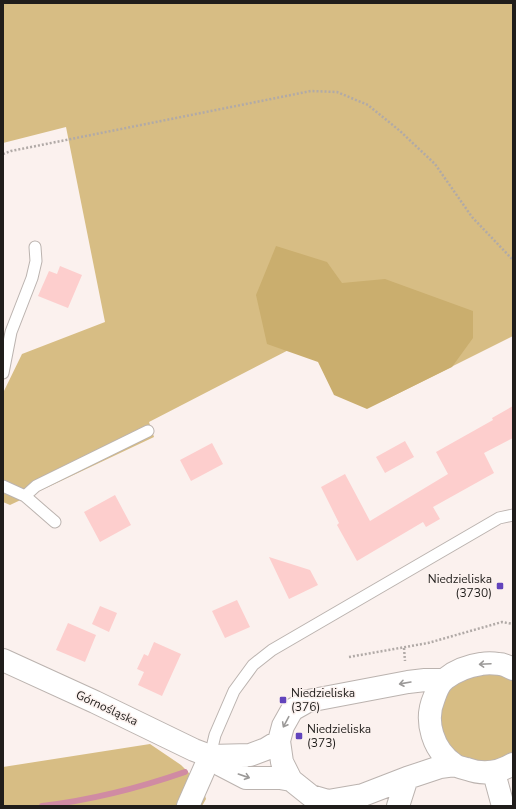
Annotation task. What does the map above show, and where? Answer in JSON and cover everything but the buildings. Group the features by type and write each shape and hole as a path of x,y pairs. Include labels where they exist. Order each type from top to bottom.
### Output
{"street":[{"name":"Górnośląska","path":"3,660 210,756 246,778 280,778 291,780"},
{"path":"503,806 504,768 473,772 455,765 437,746 432,736 430,713 432,703 444,680 458,671 470,666 499,664 513,669"},
{"path":"444,680 408,682 308,701 292,710 283,726 279,742 282,762 291,780 311,796 328,801 369,801 408,778 440,767 455,765"},
{"name":"Górnośląska","path":"210,756 250,755 279,742"},
{"path":"188,806 210,756"},
{"path":"398,806 408,778"}],"lane":[{"path":"3,373 11,332 32,278 36,261 35,247"},
{"path":"25,496 36,486 148,431"},
{"path":"3,486 25,496 55,522"},
{"path":"210,756 215,735 234,691 253,665 272,650 499,518 513,515"}],"path":[{"path":"3,154 311,91 337,92 368,105 400,131 435,164 472,218 513,260"},
{"path":"349,657 428,643 502,622 513,624"}],"shaded area":[{"path":"3,3 513,3 513,336 383,401 341,323 149,422 154,437 10,505 3,502 3,393 22,354 105,322 66,127 3,143"},
{"path":"276,246 327,262 342,283 385,279 473,311 473,338 452,367 367,409 334,395 318,362 267,344 256,295"},
{"path":"486,669 513,680 513,753 504,759 488,763 458,756 447,746 440,732 439,702 446,688"},
{"path":"150,744 181,765 202,786 206,799 202,806 3,806 3,767"}],"waterway":[{"path":"42,806 115,793 185,772"}],"place":[{"name":"Niedzieliska (3730)","path":"500,586"},
{"name":"Niedzieliska (376)","path":"283,700"},
{"name":"Niedzieliska (373)","path":"299,736"}]}
